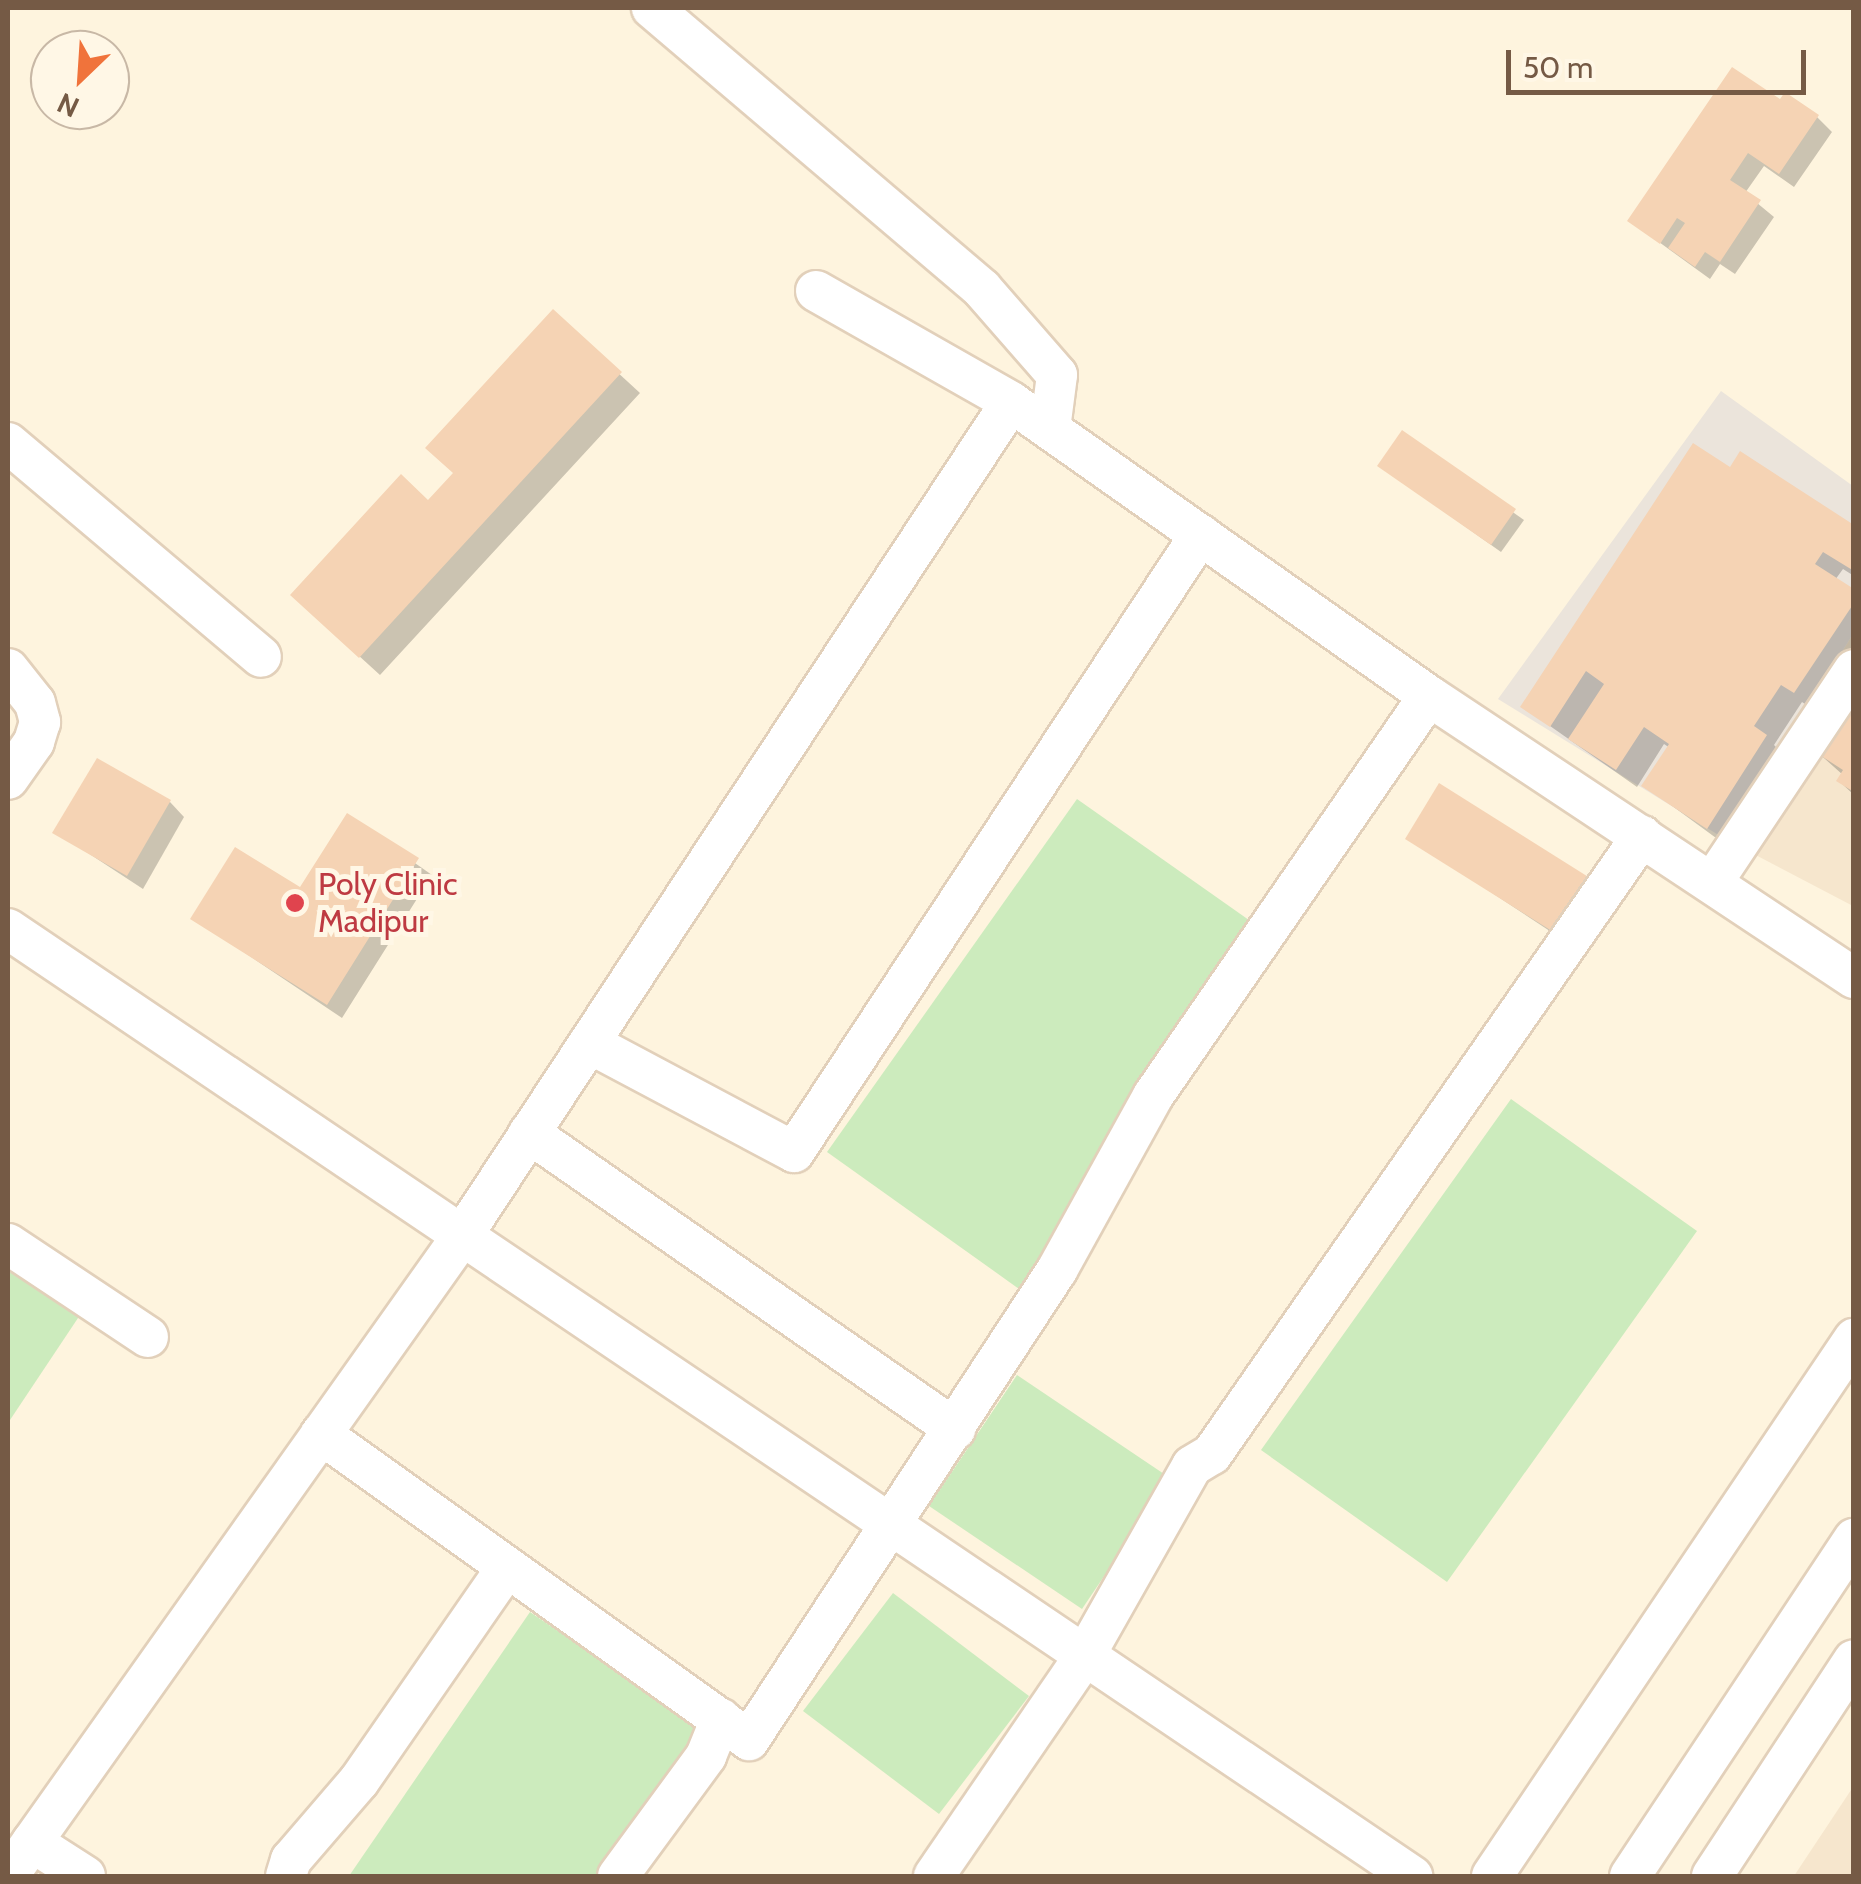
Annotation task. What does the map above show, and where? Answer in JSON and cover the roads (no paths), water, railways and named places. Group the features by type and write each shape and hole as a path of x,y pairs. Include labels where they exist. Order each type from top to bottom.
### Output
{"street":[{"path":"652,8 982,289 1057,375 1050,430"},
{"path":"816,291 1011,402 1429,696 1854,978"},
{"path":"8,1876 462,1236 1011,402"},
{"path":"8,443 261,658"},
{"path":"588,1043 794,1152 1200,535"},
{"path":"8,669 35,703 40,722 34,742 8,779"},
{"path":"1712,883 1854,670"},
{"path":"321,1434 749,1740 893,1528 1056,1270 1153,1096 1429,696"},
{"path":"934,1876 1084,1657 1192,1466 1212,1454 1642,836"},
{"path":"8,929 1412,1876"},
{"path":"529,1133 955,1429"},
{"path":"8,1244 148,1337"},
{"path":"1492,1876 1854,1338"},
{"path":"1630,1876 1854,1538"},
{"path":"286,1876 291,1860 359,1781 507,1567"},
{"path":"1712,1876 1854,1660"},
{"path":"618,1876 706,1756 721,1719"},
{"path":"32,1842 85,1876"}],"place":[{"name":"Poly Clinic Madipur","path":"295,903"}]}
